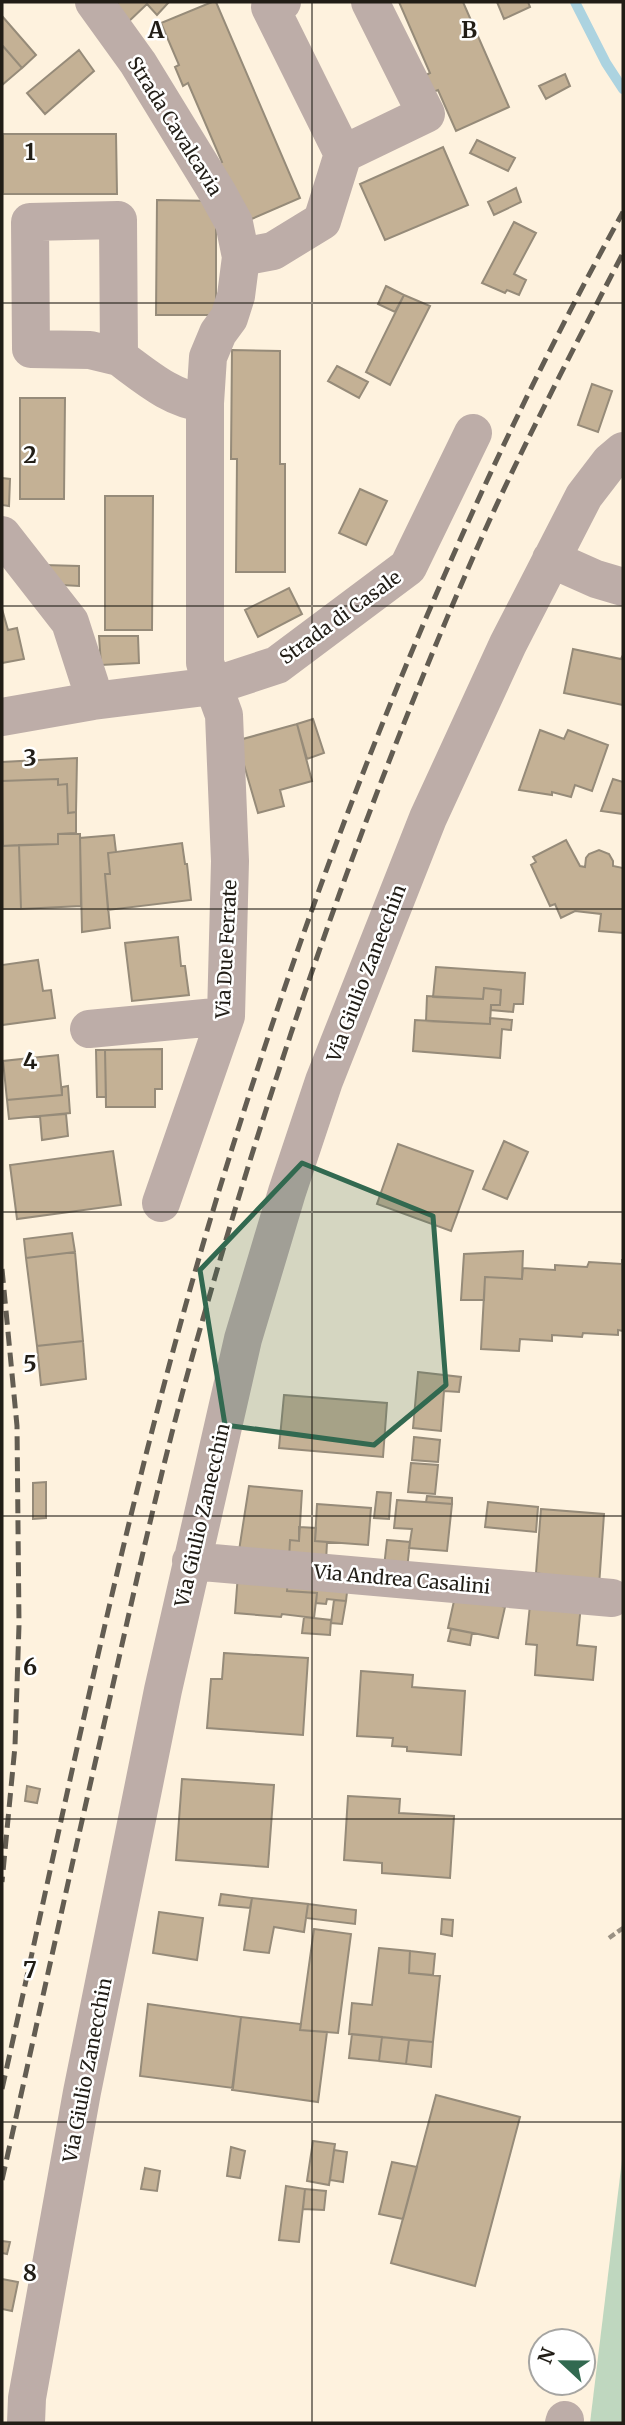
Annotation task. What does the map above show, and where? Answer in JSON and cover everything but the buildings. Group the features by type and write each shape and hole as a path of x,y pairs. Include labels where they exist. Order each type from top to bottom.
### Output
{"street":[{"name":"Strada Cavalcavia","path":"94,2 138,63 217,192 234,223 241,257 236,296 229,318 218,333 208,357 205,403 205,663 213,686"},
{"path":"241,257 273,251 322,221 342,154 270,7 282,2"},
{"path":"342,154 426,114 370,2"},
{"path":"119,357 164,389 190,401 205,403"},
{"name":"Strada di Casale","path":"2,717 93,701 213,686 277,665 408,567 472,433"},
{"path":"623,451 610,462 584,496 551,559 596,579 623,587"},
{"path":"2,535 70,622 93,701"},
{"name":"Via Giulio Zanecchin","path":"26,2423 27,2398 82,2092 191,1561 243,1339 324,1081 428,818 508,644 551,559"},
{"name":"Via Due Ferrate","path":"161,1203 226,1016 230,861 224,715 213,686"},
{"path":"89,1029 226,1016"},
{"name":"Via Andrea Casalini","path":"191,1561 612,1598"}],"path":[{"path":"609,1938 623,1928"}],"highlighted area":[{"path":"302,1163 433,1216 446,1385 374,1445 225,1425 200,1270"}],"green space":[{"path":"623,2152 623,2423 590,2423 593,2397 597,2397 597,2366"}],"waterway":[{"path":"575,2 606,63 623,89"}],"railway":[{"path":"2,2089 132,1511 192,1282 265,1045 352,801 451,560 562,326 623,212"},
{"path":"2,2180 169,1443 253,1151 355,850 433,653 509,478 623,253"},
{"path":"2,1269 17,1426 19,1625 15,1746 2,1882"}]}
